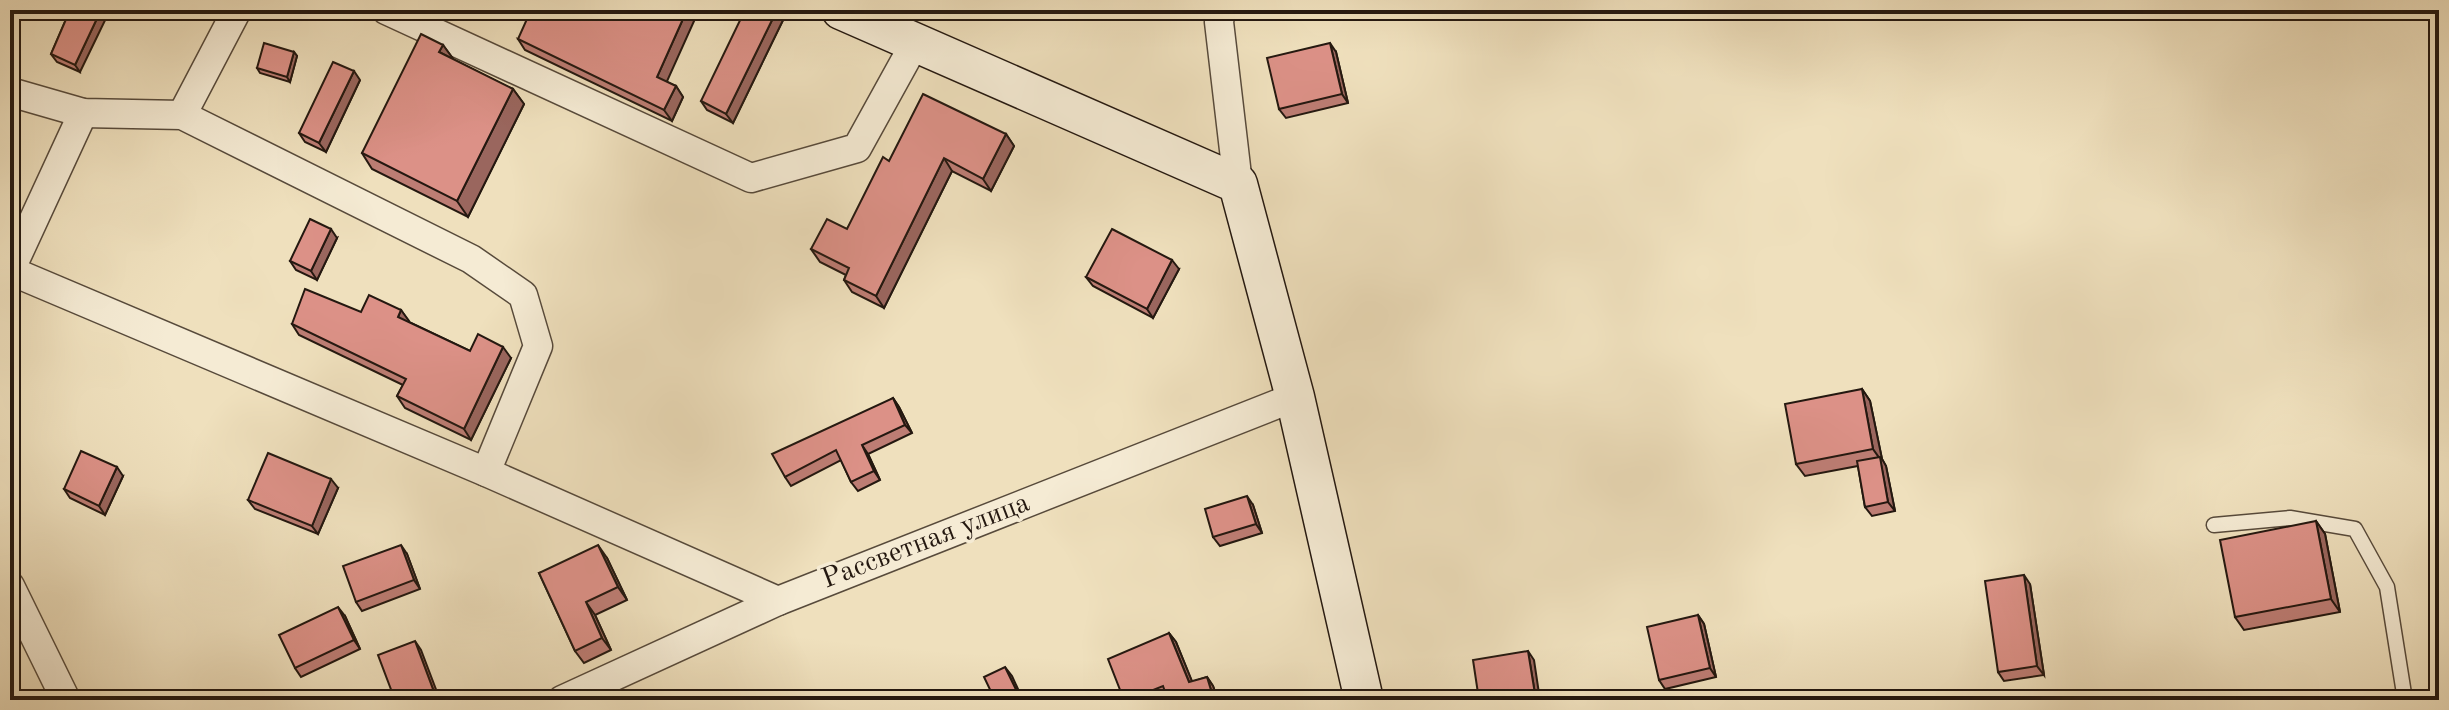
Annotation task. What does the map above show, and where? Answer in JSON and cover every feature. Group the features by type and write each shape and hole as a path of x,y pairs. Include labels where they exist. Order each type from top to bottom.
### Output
{"street":[{"path":"182,115 237,10"},
{"path":"386,10 751,178 857,148 915,43"},
{"path":"841,10 1238,184"},
{"path":"1221,10 1219,22 1238,184 1295,397 1364,700"},
{"path":"10,92 83,113 182,115 471,259 523,295 538,346 486,472"},
{"path":"83,113 11,271 486,472 778,601"},
{"name":"Рассветная улица","path":"562,700 778,601 1295,397"},
{"path":"10,586 66,700"}],"lane":[{"path":"2214,525 2290,518 2355,529 2387,587 2405,700"}],"building":[{"path":"70,10 101,10 75,65 51,54"},
{"path":"531,10 618,10 625,14 627,10 687,10 657,77 676,86 664,110 518,39"},
{"path":"745,10 777,10 726,114 701,101"},
{"path":"421,34 443,45 439,52 513,89 457,201 362,153"},
{"path":"264,43 294,52 287,77 257,68"},
{"path":"1330,43 1342,94 1279,109 1267,58"},
{"path":"333,62 354,71 319,143 299,133"},
{"path":"923,94 1006,134 983,179 944,158 876,296 844,280 849,268 811,249 827,219 847,229 883,157 889,161"},
{"path":"310,219 331,229 311,271 290,261"},
{"path":"1112,229 1172,260 1147,309 1086,277"},
{"path":"305,289 361,312 369,295 401,310 398,317 470,351 478,334 503,347 464,429 397,396 406,379 292,324"},
{"path":"1862,389 1873,449 1796,464 1785,404"},
{"path":"893,398 905,425 862,445 874,471 851,482 836,450 785,477 772,454"},
{"path":"81,451 117,467 99,506 64,489"},
{"path":"268,453 331,479 312,526 248,500"},
{"path":"1880,457 1888,502 1865,507 1857,461"},
{"path":"1247,496 1256,524 1213,537 1205,509"},
{"path":"2316,521 2331,599 2235,617 2220,540"},
{"path":"401,545 414,580 356,602 343,566"},
{"path":"598,545 618,587 586,602 602,638 575,651 539,573"},
{"path":"2024,575 2037,666 1998,672 1985,581"},
{"path":"338,607 354,640 295,668 279,635"},
{"path":"1698,615 1710,668 1659,680 1647,627"},
{"path":"1169,633 1189,682 1207,677 1214,700 1168,700 1163,686 1124,700 1108,659"},
{"path":"415,641 437,700 395,700 378,655"},
{"path":"1528,651 1536,700 1479,700 1473,660"},
{"path":"1005,667 1021,700 995,700 984,677"},
{"path":"2193,692 2194,700 2143,700"},
{"path":"746,693 749,700 732,700"}]}
